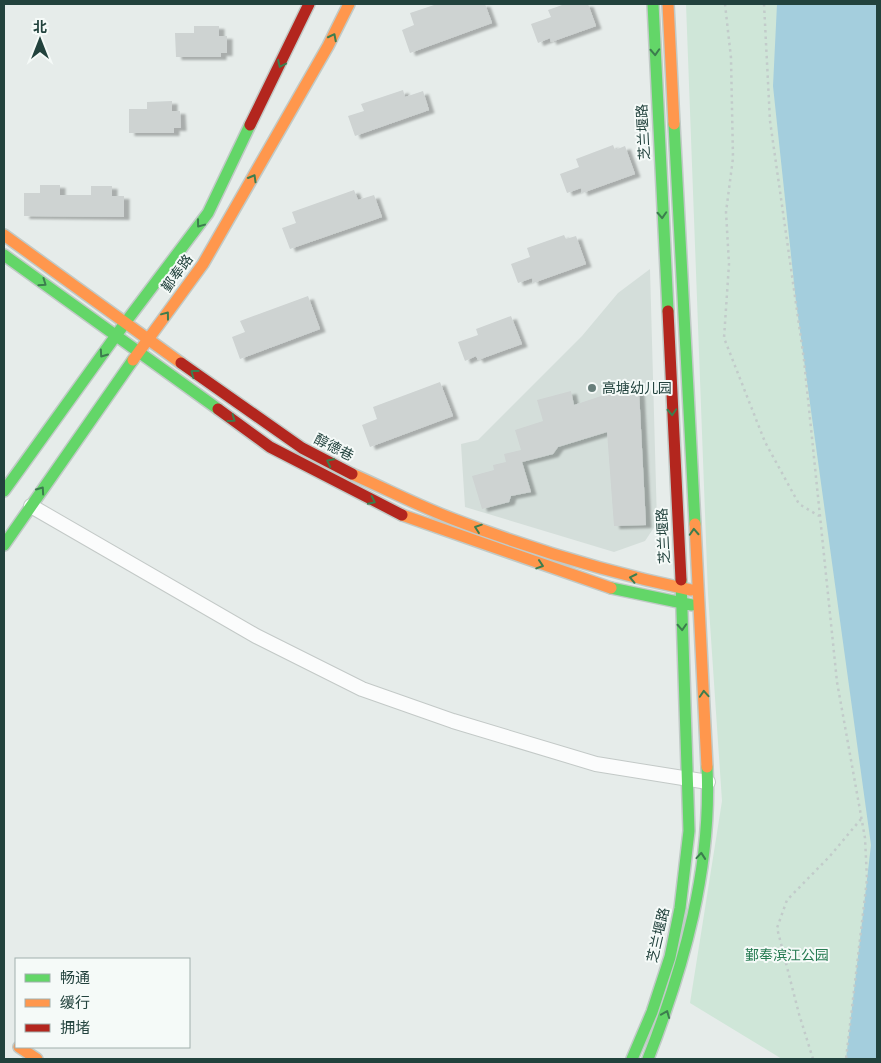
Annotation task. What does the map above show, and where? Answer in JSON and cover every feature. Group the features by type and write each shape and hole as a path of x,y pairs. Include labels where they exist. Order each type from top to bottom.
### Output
{"main road":[{"name":"鄞奉路","path":"4,491 116,335 208,213 309,4"},
{"name":"鄞奉路","path":"4,545 148,338 203,264 328,46 350,4"},
{"name":"芝兰堰路","path":"632,1059 652,1012 670,957 680,908 690,831 681,588 653,4"},
{"path":"648,1059 672,998 688,940 699,886 708,782 668,4"},
{"name":"醇德巷","path":"4,235 256,418 302,448 403,498 452,519 586,565 697,592"},
{"path":"4,254 270,447 367,499 417,522 602,586 698,606"},
{"path":"21,1048 37,1059"}],"street":[{"path":"31,506 151,578 256,636 362,689 453,721 596,764 708,782"}],"path":[{"path":"725,4 731,58 733,158 726,212 729,264 724,338 765,442 799,504 819,516"},
{"path":"764,4 770,121 804,360 837,682 862,819 867,879 846,1059"},
{"path":"813,1059 799,1014 777,928 787,900 830,856 862,819"}],"shaded area":[{"name":"高塘幼儿园","path":"650,269 657,523 645,541 614,552 465,507 461,444 478,440 582,336 618,293"}],"green space":[{"name":"鄞奉滨江公园","path":"686,4 780,4 867,769 877,942 864,1059 782,1059 690,1003 722,801 708,594"}],"water":[{"path":"777,4 877,4 877,1059 846,1059 871,845 796,302 773,86"}],"building":[{"path":"437,4 485,4 492,23 410,53 402,30 414,25 410,13"},
{"path":"565,4 588,4 596,26 551,42 550,38 538,43 531,24 551,17 548,10"},
{"path":"194,26 219,26 219,36 227,36 227,53 221,53 221,57 176,57 175,33 194,33"},
{"path":"403,90 405,97 423,91 429,110 355,136 348,116 364,111 361,104"},
{"path":"172,101 172,111 180,111 181,128 174,128 174,133 129,133 129,109 147,109 147,102"},
{"path":"613,145 615,150 625,146 635,174 582,193 581,188 567,193 560,174 579,167 576,159"},
{"path":"40,185 60,185 60,195 91,195 91,186 112,186 112,196 124,196 124,217 24,216 24,193 40,193"},
{"path":"354,190 358,200 374,195 382,217 290,249 282,228 296,223 292,212"},
{"path":"564,235 566,239 576,236 586,264 533,283 532,278 518,283 511,264 530,257 527,248"},
{"path":"308,296 320,329 240,359 232,337 245,332 240,321"},
{"path":"511,316 522,344 478,360 476,356 465,361 458,342 478,335 476,329"},
{"path":"440,382 453,416 370,447 362,425 377,419 373,407"},
{"path":"639,390 646,525 614,526 607,432 558,447 553,454 522,462 531,492 511,496 509,502 482,509 472,476 494,470 493,465 506,462 504,454 521,450 515,430 543,421 537,400 571,391 574,405 604,395 607,391"}],"traffic: fast":[{"path":"653,4 668,311"},
{"path":"674,124 695,524"},
{"path":"4,491 125,323 208,213 250,125"},
{"path":"4,255 218,409"},
{"path":"4,545 133,360"},
{"path":"632,1059 652,1012 670,957 680,908 689,831 681,580"},
{"path":"611,588 692,605"},
{"path":"648,1059 673,988 693,916 705,842 707,767"}],"traffic: slow":[{"path":"133,360 203,264 328,46 349,4"},
{"path":"668,4 674,124"},
{"path":"4,235 181,363"},
{"path":"352,474 440,514 482,530 601,568 691,590"},
{"path":"402,515 611,588"},
{"path":"695,524 707,767"},
{"path":"20,1048 37,1059"}],"traffic: jam":[{"path":"250,125 309,4"},
{"path":"668,311 681,580"},
{"path":"181,363 302,448 352,474"},
{"path":"218,409 270,447 402,515"}],"place":[{"name":"高塘幼儿园","path":"592,388"}]}
